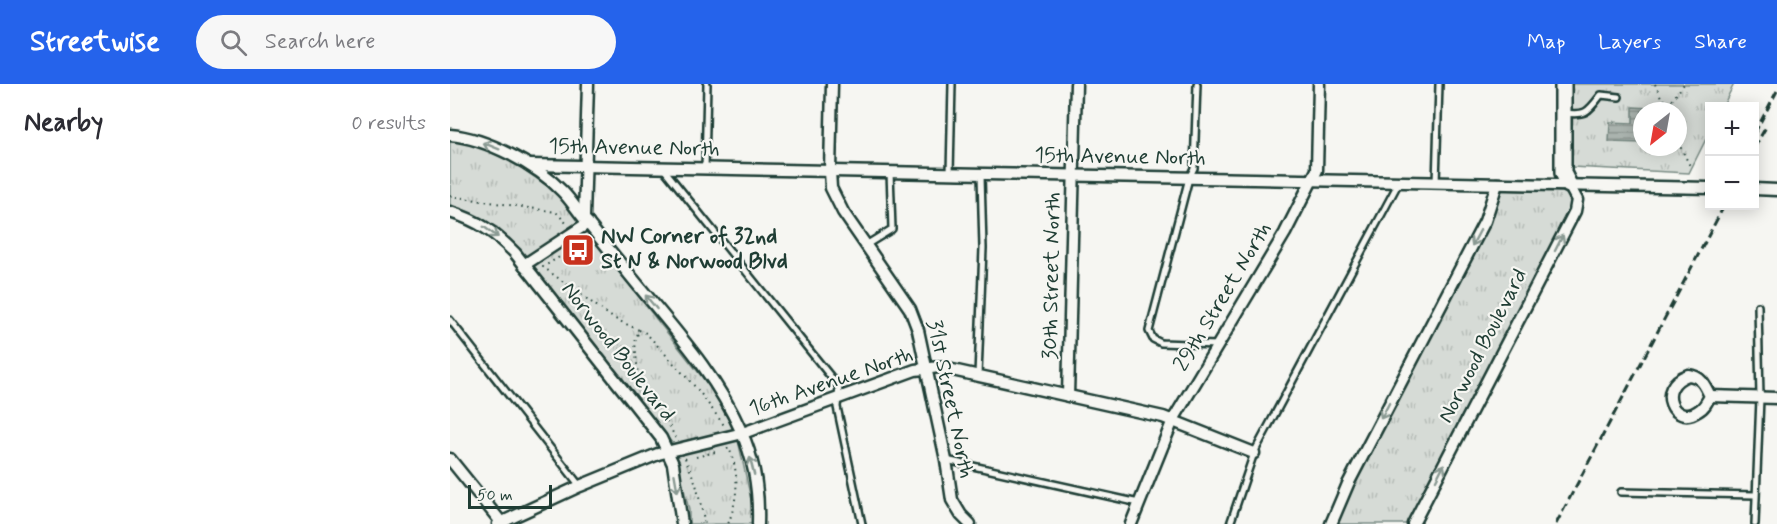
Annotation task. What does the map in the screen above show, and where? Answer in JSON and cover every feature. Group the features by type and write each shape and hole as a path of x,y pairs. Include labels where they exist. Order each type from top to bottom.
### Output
{"street":[{"path":"524,265 573,233 586,220 588,84"},
{"name":"31st Street North","path":"832,84 831,188 843,212 910,309 918,330 946,460 952,500 970,524"},
{"name":"30th Street North","path":"1068,396 1076,84"},
{"name":"29th Street North","path":"1131,524 1173,420 1285,233 1317,170 1319,84"},
{"path":"1563,84 1563,173 1569,186"},
{"path":"450,135 481,142 511,154 530,165 562,190 700,362 725,397 742,433 756,484 759,507 758,524"},
{"name":"15th Avenue North","path":"530,165 1705,188"},
{"path":"1331,524 1348,483 1485,221 1497,184"},
{"name":"Norwood Boulevard","path":"1413,524 1575,211 1577,200 1569,186"},
{"path":"1759,189 1777,190"},
{"name":"Norwood Boulevard","path":"450,212 479,223 496,234 524,265 661,438 673,464 682,524"},
{"name":"16th Avenue North","path":"499,523 658,454 729,442 742,433 915,369 939,368 1173,420 1254,453"},
{"path":"1710,396 1777,398"},
{"path":"452,463 499,523"}],"lane":[{"path":"705,169 707,84"},
{"path":"950,173 952,84"},
{"path":"1197,84 1194,168 1189,178 1149,331 1153,339 1161,343 1217,345"},
{"path":"1436,183 1439,84"},
{"path":"1563,113 1584,114 1601,95 1619,97"},
{"path":"663,168 839,387 837,407 862,524"},
{"path":"866,245 892,229 890,172"},
{"path":"978,377 983,248 981,174"},
{"path":"1230,524 1254,453 1400,182"},
{"path":"1755,524 1760,398 1758,306"},
{"path":"450,320 580,486"},
{"path":"946,460 1141,503"},
{"path":"1620,492 1755,495"}],"path":[{"path":"1655,84 1661,97 1667,102"},
{"path":"1670,102 1684,84"},
{"path":"1685,156 1691,168"},
{"path":"450,196 556,212 582,243 543,267 614,318 646,333 698,390 728,430 736,474 734,506 728,524"},
{"path":"639,330 635,342 638,375 646,391 662,411 681,450"},
{"path":"705,524 696,484 684,458 701,456 729,442"}],"green space":[{"path":"1572,84 1734,84 1725,102 1705,102 1705,141 1689,173 1572,167"},
{"path":"450,141 471,144 504,156 557,193 717,396 738,440 754,513 753,524 689,524 689,510 673,444 497,227 450,208"},
{"path":"1501,190 1565,192 1577,200 1413,524 1338,524 1353,482 1492,218"}],"shaded area":[{"path":"1610,122 1633,123 1633,143 1609,142"}],"railway":[{"path":"1759,125 1777,91"},
{"path":"1759,139 1766,127"},
{"path":"1556,524 1722,210"}],"place":[{"name":"NW Corner of 32nd St N & Norwood Blvd","path":"578,250"}]}
